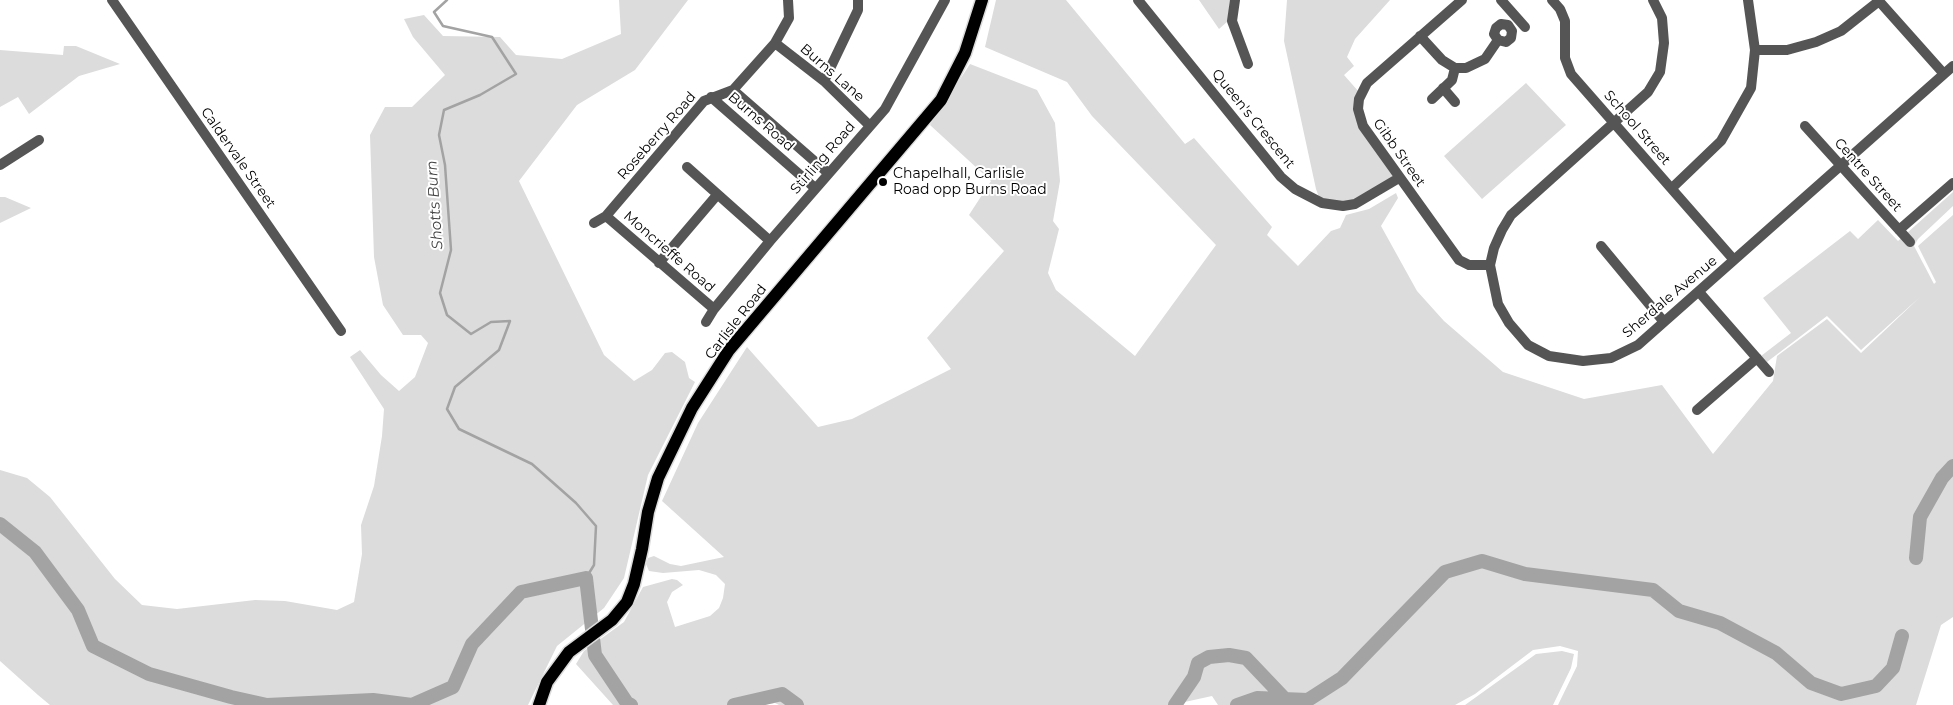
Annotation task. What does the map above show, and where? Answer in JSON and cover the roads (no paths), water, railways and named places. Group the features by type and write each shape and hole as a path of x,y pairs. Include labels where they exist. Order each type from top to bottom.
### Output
{"main road":[{"name":"Carlisle Road","path":"539,705 548,682 569,652 612,620 624,607 634,584 648,512 658,478 692,408 729,350 941,100 965,53 982,0"}],"street":[{"name":"Caldervale Street","path":"112,0 341,331"},
{"name":"Roseberry Road","path":"594,223 606,216 704,101 732,90 775,43 789,18 788,0"},
{"path":"824,81 858,10 858,0"},
{"name":"Stirling Road","path":"706,322 714,309 770,241 885,109 945,0"},
{"name":"Queen's Crescent","path":"1138,0 1281,177 1294,189 1322,202 1343,206 1355,204 1399,178"},
{"path":"1235,0 1232,21 1248,64"},
{"name":"Gibb Street","path":"1462,0 1366,83 1358,99 1358,109 1363,126 1459,260 1469,265 1490,265"},
{"path":"1420,36 1442,60 1455,68 1480,64 1498,40 1494,34 1496,28 1503,24 1510,27 1522,23 1501,0"},
{"name":"School Street","path":"1552,0 1560,9 1565,21 1565,58 1571,74 1734,260"},
{"path":"1490,265 1502,230 1512,215 1648,92 1660,72 1664,44 1662,18 1653,0"},
{"path":"1672,188 1721,141 1751,88 1755,50 1748,0"},
{"path":"1755,50 1787,50 1816,42 1841,31 1878,1 1944,74"},
{"name":"Burns Lane","path":"775,43 824,81 870,126"},
{"name":"Sherdale Avenue","path":"1490,265 1498,304 1509,323 1528,345 1549,356 1583,361 1611,358 1638,345 1953,66"},
{"path":"1432,99 1452,80 1455,68"},
{"path":"1443,88 1455,102"},
{"name":"Burns Road","path":"732,90 828,173"},
{"name":"Burns Road","path":"711,97 815,188"},
{"name":"Centre Street","path":"1805,126 1910,242"},
{"path":"0,165 39,140"},
{"path":"687,167 770,241"},
{"path":"1899,230 1953,183"},
{"path":"659,263 717,195"},
{"name":"Moncrieffe Road","path":"606,216 714,309"},
{"path":"1601,246 1664,322"},
{"path":"1700,292 1768,372"},
{"path":"1697,410 1757,358"}],"waterway":[{"name":"Shotts Burn","path":"447,0 434,12 443,26 492,37 516,74 480,95 444,110 439,135 445,165 451,250 440,293 447,315 471,334 491,322 510,321 499,350 455,387 447,409 459,429 532,464 576,503 596,526 594,565 586,578"},
{"path":"1916,558 1920,517 1942,478 1953,466"},
{"path":"0,524 35,552 78,610 93,646 149,674 267,705 373,700 412,705 453,687 472,644 521,592 586,578 595,655 627,703 631,705"},
{"path":"1237,705 1257,698 1308,700 1342,678 1445,572 1482,561 1525,574 1653,590 1679,611 1720,623 1776,653 1811,683 1841,694 1876,686 1893,668 1902,636"},
{"path":"1175,705 1194,677 1198,663 1209,657 1229,655 1246,658 1285,699"},
{"path":"734,705 782,694 797,705"}],"place":[{"name":"Chapelhall, Carlisle Road opp Burns Road","path":"883,182"}]}
